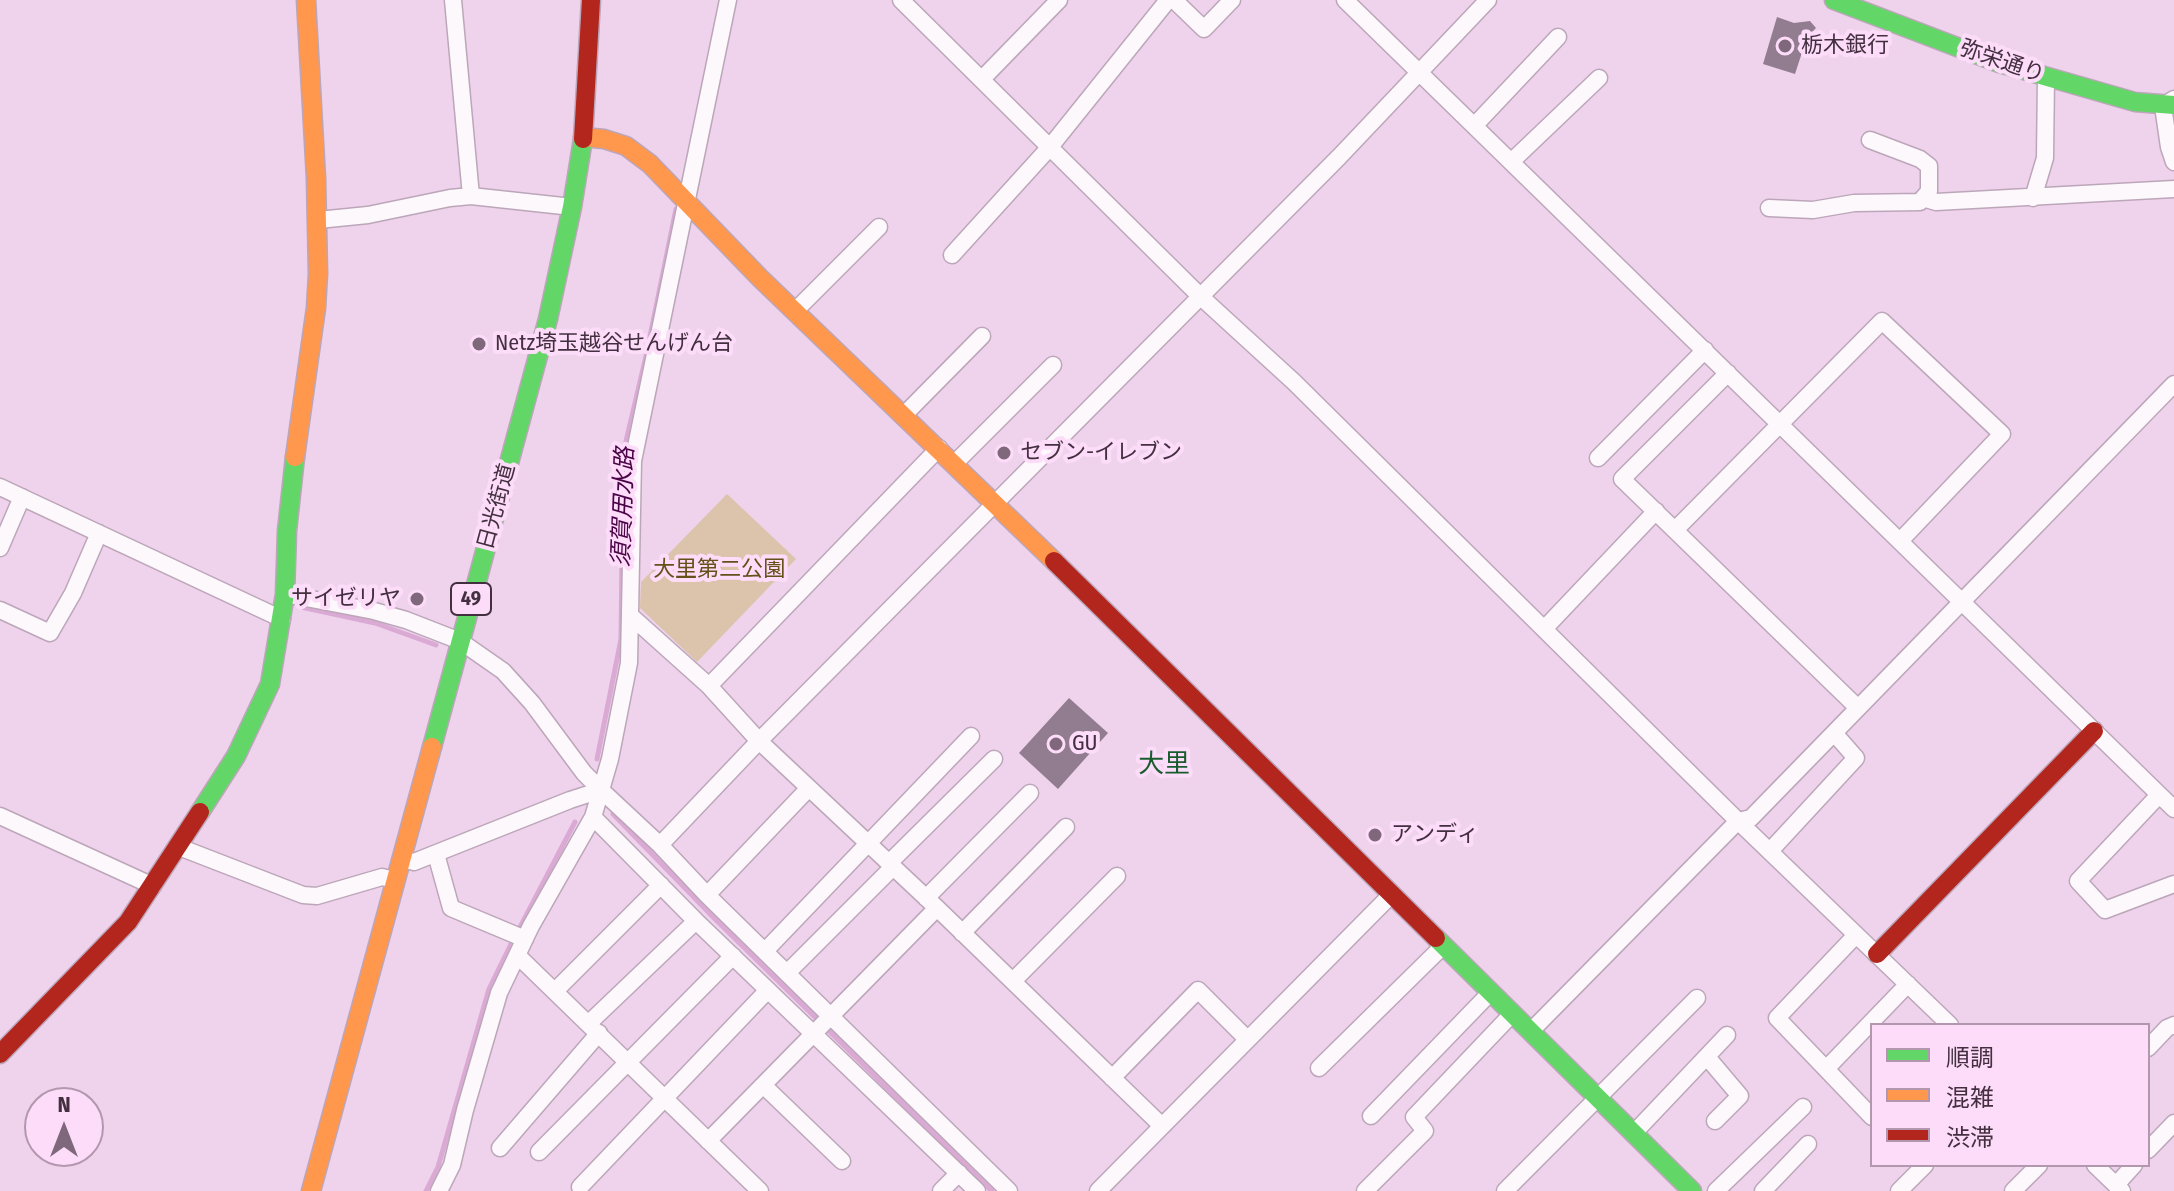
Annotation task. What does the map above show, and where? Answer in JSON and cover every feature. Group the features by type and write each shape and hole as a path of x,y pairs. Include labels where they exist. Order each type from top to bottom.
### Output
{"street":[{"path":"0,1054 128,922 236,756 265,696 277,654 282,619 290,503 316,308 318,220 306,0"},
{"path":"453,0 471,196"},
{"name":"日光街道","path":"311,1191 548,319 572,207 583,137 591,0"},
{"path":"439,1191 452,1165 499,993 593,817 610,759 629,663 633,461 728,0"},
{"path":"901,0 1201,297 1294,382 1738,821 1948,1023"},
{"path":"982,79 1059,0"},
{"path":"952,255 1050,147 1168,0"},
{"path":"1174,0 1204,29 1232,0"},
{"path":"1345,0 2174,809"},
{"path":"660,845 759,741 1201,297 1488,0"},
{"name":"弥栄通り","path":"1834,0 1999,63 2135,102 2170,103"},
{"path":"1475,125 1558,37"},
{"path":"2033,198 2045,158 2046,77"},
{"path":"1512,161 1599,78"},
{"path":"2170,103 2169,147 2174,162"},
{"path":"583,137 626,146 650,164 795,311 939,448 1692,1191"},
{"path":"1769,208 1813,210 1854,203 1920,202 1929,191 1929,166 1920,159 1870,140"},
{"path":"1923,198 1936,202 2174,189"},
{"path":"318,220 368,215 471,196 572,207"},
{"path":"795,311 879,227"},
{"path":"1675,530 1882,321 2002,434 1900,541"},
{"path":"903,416 982,336"},
{"path":"1598,458 1705,350"},
{"path":"954,464 1053,365"},
{"path":"1728,373 1622,479 1858,708"},
{"path":"1530,1032 1738,821 1751,818 2174,384"},
{"path":"709,686 939,448"},
{"path":"0,487 282,619"},
{"path":"0,548 22,497"},
{"path":"1544,629 1656,511"},
{"path":"0,610 50,633 73,593 99,533"},
{"path":"285,594 374,611 460,641 503,671 601,790 1009,1191"},
{"path":"632,617 709,686 759,741 1162,1126"},
{"path":"1877,954 2094,731"},
{"path":"1770,851 1856,758 1834,733"},
{"path":"765,951 971,736"},
{"path":"787,973 994,759"},
{"path":"707,895 809,788"},
{"path":"401,859 414,862 601,790"},
{"path":"708,1141 830,1015 1030,793"},
{"path":"2159,795 2078,881 2105,910 2174,884"},
{"path":"0,816 153,886"},
{"path":"593,817 696,921 977,1191"},
{"path":"962,933 1066,827"},
{"path":"179,847 303,895 317,896 382,877 395,880"},
{"path":"436,854 451,908 521,947 555,991 760,1191"},
{"path":"1013,981 1117,876"},
{"path":"555,991 661,885"},
{"path":"1098,1191 1391,895"},
{"path":"500,1148 594,1029 696,921"},
{"path":"1856,935 1777,1018 1870,1115"},
{"path":"1319,1068 1443,946"},
{"path":"539,1152 733,956"},
{"path":"1870,1023 1908,984"},
{"path":"580,1187 768,990"},
{"path":"1112,1078 1198,990 1247,1039"},
{"path":"1371,1116 1490,993"},
{"path":"1505,1191 1697,998"},
{"path":"1365,1191 1425,1131 1414,1117 1512,1014"},
{"path":"1826,1069 1870,1023"},
{"path":"2150,1046 2174,1025"},
{"path":"1633,1134 1727,1035"},
{"path":"1707,1057 1740,1096 1715,1121"},
{"path":"763,1085 842,1161"},
{"path":"1716,1191 1803,1107"},
{"path":"2150,1148 2174,1123"},
{"path":"1763,1191 1808,1144"},
{"path":"1899,1191 1923,1167"},
{"path":"2013,1191 2037,1167"},
{"path":"2097,1167 2112,1187 2132,1167"},
{"path":"941,1191 959,1173"}],"green space":[{"name":"大里第二公園","path":"727,494 796,559 697,662 640,608 641,582"}],"building":[{"path":"1777,17 1794,23 1810,21 1816,28 1807,37 1795,74 1763,64"},
{"path":"1069,698 1108,733 1058,789 1019,753"}],"waterway":[{"name":"須賀用水路","path":"597,759 621,639 623,454 676,209"},
{"path":"301,607 375,623 436,645"},
{"path":"613,814 715,919 992,1191"},
{"name":"須賀用水路","path":"518,931 575,822"},
{"name":"須賀用水路","path":"426,1191 438,1167 489,989 513,940"}],"traffic: fast":[{"path":"1834,0 1999,63 2135,102 2174,105"},
{"path":"432,747 548,319 583,139"},
{"path":"200,812 236,756 270,684 285,594 287,531 295,457"},
{"path":"1436,938 1692,1191"}],"traffic: slow":[{"path":"295,457 318,274 306,0"},
{"path":"583,137 626,146 650,164 760,278 1054,561"},
{"path":"311,1191 432,747"}],"traffic: jam":[{"path":"583,139 591,0"},
{"path":"1054,561 1436,938"},
{"path":"1877,954 2094,731"},
{"path":"0,1054 128,922 200,812"}],"place":[{"name":"栃木銀行","path":"1785,46"},
{"name":"Netz埼玉越谷せんげん台","path":"479,344"},
{"name":"セブン-イレブン","path":"1004,453"},
{"name":"サイゼリヤ","path":"417,599"},
{"name":"GU","path":"1056,744"},
{"name":"アンディ","path":"1375,835"}],"district":[{"name":"大里","path":"1164,765"}]}
